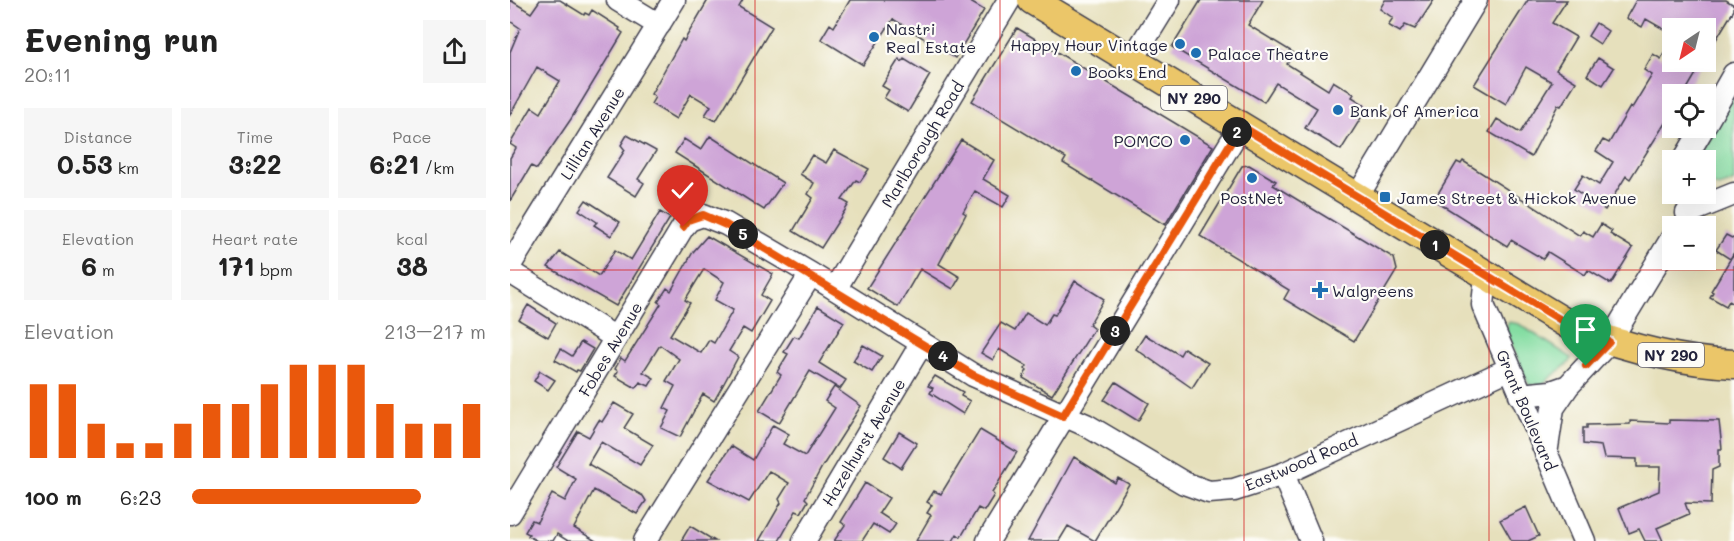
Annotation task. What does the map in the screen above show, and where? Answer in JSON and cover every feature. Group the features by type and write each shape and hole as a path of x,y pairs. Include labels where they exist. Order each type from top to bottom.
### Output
{"main road":[{"name":"NY 290","path":"1032,0 1574,328 1609,342 1693,359 1734,364"}],"street":[{"path":"618,0 659,25"},
{"name":"Lillian Avenue","path":"510,265 674,0"},
{"name":"Marlborough Road","path":"835,289 1009,0"},
{"path":"1132,60 1169,0"},
{"path":"1357,197 1476,0"},
{"path":"1716,106 1734,74"},
{"path":"988,541 1241,126"},
{"path":"1684,211 1734,194"},
{"name":"Fobes Avenue","path":"510,513 688,220 703,215 726,225 811,274 922,343"},
{"path":"1546,454 1553,408 1568,386 1609,342 1662,255"},
{"path":"510,272 616,338"},
{"path":"645,541 811,274"},
{"name":"Grant Boulevard","path":"1486,276 1483,305 1584,541"},
{"name":"Eastwood Road","path":"922,343 973,375 1086,425 1184,483 1209,492 1234,490 1282,474 1509,369"},
{"name":"Hazelhurst Avenue","path":"804,541 922,343"},
{"path":"1520,395 1551,392 1568,386"},
{"path":"1282,474 1311,541"}],"green space":[{"path":"1734,93 1734,182 1719,187 1716,186 1716,150 1700,150 1707,138 1716,138 1716,123"},
{"path":"1508,322 1519,324 1572,358 1570,362 1541,385 1529,385 1506,332"}],"building":[{"path":"510,0 531,13 540,0 560,0 584,15 585,13 589,15 592,10 620,28 619,30 623,33 571,119 537,169 531,166 510,201 510,158 516,148 510,144 532,107 541,113 560,81 537,67 510,115 510,52 520,28 510,21"},
{"path":"708,0 743,0 739,7 772,27 716,121 705,115 711,106 691,94 676,119 651,104 655,97 651,94 682,39 684,41"},
{"path":"850,0 967,0 984,10 955,58 893,19 863,65 821,39 830,24 834,27"},
{"path":"1201,0 1263,0 1248,25 1294,53 1287,64 1328,90 1333,81 1354,94 1352,97 1365,105 1358,116 1361,118 1341,150 1305,128 1317,108 1276,83 1264,102 1172,47"},
{"path":"1385,0 1434,0 1415,29 1405,25 1400,32 1388,25 1393,18 1380,9"},
{"path":"1528,0 1567,0 1552,23 1576,37 1556,70 1576,82 1561,106 1558,105 1531,157 1489,132 1497,119 1520,133 1552,82 1526,67 1506,104 1474,85"},
{"path":"1636,0 1726,0 1734,5 1734,10 1716,40 1716,18 1662,18 1662,28 1646,19 1642,27 1626,18"},
{"path":"1596,23 1608,31 1600,44 1588,36"},
{"path":"1017,28 1213,146 1165,225 1063,163 1066,158 972,101"},
{"path":"1653,54 1661,59 1662,57 1662,72 1697,72 1690,84 1662,84 1662,128 1630,179 1626,176 1605,210 1574,189 1583,175 1599,185 1613,162 1596,151 1603,140 1609,143 1652,75 1644,70"},
{"path":"1598,58 1614,68 1603,85 1587,75"},
{"path":"899,59 902,62 904,59 930,75 908,112 884,98 889,90 882,86"},
{"path":"627,135 656,151 638,179 644,183 636,196 607,178 625,150 621,145"},
{"path":"710,136 783,183 764,210 675,153 684,139 701,150"},
{"path":"961,140 994,160 983,179 1010,195 1003,207 975,191 963,212 966,214 939,264 960,277 953,289 920,269 898,307 867,288"},
{"path":"834,150 869,169 860,182 856,180 842,200 849,204 821,248 793,231 813,198 808,194 814,183 800,174 812,155 826,163"},
{"path":"1463,161 1580,236 1583,231 1593,237 1601,224 1612,231 1610,234 1633,248 1611,284 1588,270 1585,275 1548,252 1543,259 1511,240 1507,246 1434,200 1457,162 1461,164"},
{"path":"1249,165 1276,181 1273,185 1394,258 1397,270 1354,341 1284,299 1289,290 1200,236 1242,166"},
{"path":"586,200 620,222 611,236 594,225 597,222 579,210"},
{"path":"660,212 670,218 616,306 548,267 560,252 599,276 615,250 631,260"},
{"path":"1726,235 1734,239 1734,252 1730,259 1716,250"},
{"path":"707,236 773,274 761,295 770,301 751,333 743,328 729,351 738,357 714,401 703,394 680,437 661,428 670,411 664,408 675,386 666,381 679,359 660,345 643,372 654,378 649,386 640,382 636,388 615,376 618,371 615,369 621,358 625,361 661,304 658,302 667,288 671,291 693,252","holes":["704,269 724,282 715,300 733,310 714,343 709,340 701,353 670,335 690,303 685,300"]},
{"path":"1734,253 1734,304 1729,301 1726,306 1710,297 1713,292 1711,291"},
{"path":"1075,281 1104,299 1089,325 1094,329 1052,395 1023,378 1027,366 999,349 993,360 981,353 1001,323 1015,331 1026,313 1045,325 1052,314 1055,315"},
{"path":"528,305 556,323 548,337 519,320"},
{"path":"818,306 844,322 819,363 846,380 840,389 810,371 779,423 759,411 781,375 777,372 788,354 784,352 794,336 799,338"},
{"path":"1145,335 1180,355 1184,348 1208,363 1192,388 1136,349"},
{"path":"581,342 593,349 580,371 576,372 555,360 561,349 572,356"},
{"path":"863,345 882,356 872,372 853,361"},
{"path":"540,371 555,380 548,390 534,381"},
{"path":"935,376 963,392 961,396 970,401 963,414 930,393 933,388 928,386"},
{"path":"1116,382 1149,403 1138,421 1104,400"},
{"path":"834,387 861,406 822,467 805,498 808,501 801,513 796,511 779,541 759,541 781,503 779,499 789,483 769,471 749,502 708,480 731,446 753,460 773,425 789,434 783,444 805,456 835,408 825,401"},
{"path":"614,403 633,414 624,428 653,445 640,465 601,442 588,464 643,496 646,501 637,514 594,490 574,528 596,541 568,541 557,534 553,541 537,541 528,536 529,534 525,532 532,520 537,522 552,494 565,501 576,479 556,467 578,431 589,437 599,420 602,422"},
{"path":"1669,420 1719,421 1722,449 1719,449 1719,467 1712,470 1711,504 1685,503 1689,514 1657,528 1663,541 1645,541 1639,529 1629,533 1619,508 1659,491 1660,467 1637,467 1637,459 1604,458 1601,446 1583,444 1583,428 1587,428 1587,425 1630,424 1630,421 1669,423"},
{"path":"980,430 1017,452 992,493 994,495 984,511 978,508 961,537 957,534 953,541 916,541 931,515 927,513 932,505 927,502 934,491 941,494"},
{"path":"899,432 917,443 901,468 884,457"},
{"path":"1074,457 1115,483 1118,478 1129,484 1095,541 1068,526 1059,541 1028,541"},
{"path":"865,483 889,498 879,513 896,524 889,534 873,524 862,541 834,541 845,525 841,522"},
{"path":"1526,507 1539,536 1528,541 1512,541 1500,520"},
{"path":"690,526 715,541 681,541"}],"place":[{"name":"Nastri Real Estate","path":"874,37"},
{"name":"Happy Hour Vintage","path":"1180,44"},
{"name":"Palace Theatre","path":"1196,53"},
{"name":"Books End","path":"1076,71"},
{"name":"Bank of America","path":"1338,110"},
{"name":"POMCO","path":"1185,140"},
{"name":"PostNet","path":"1252,178"},
{"name":"James Street & Hickok Avenue","path":"1385,197"},
{"name":"Walgreens","path":"1320,290"}],"route":[{"path":"683,227 688,220 703,215 726,225 811,274 973,375 1063,416 1241,126 1574,328 1609,342 1586,366"}]}
